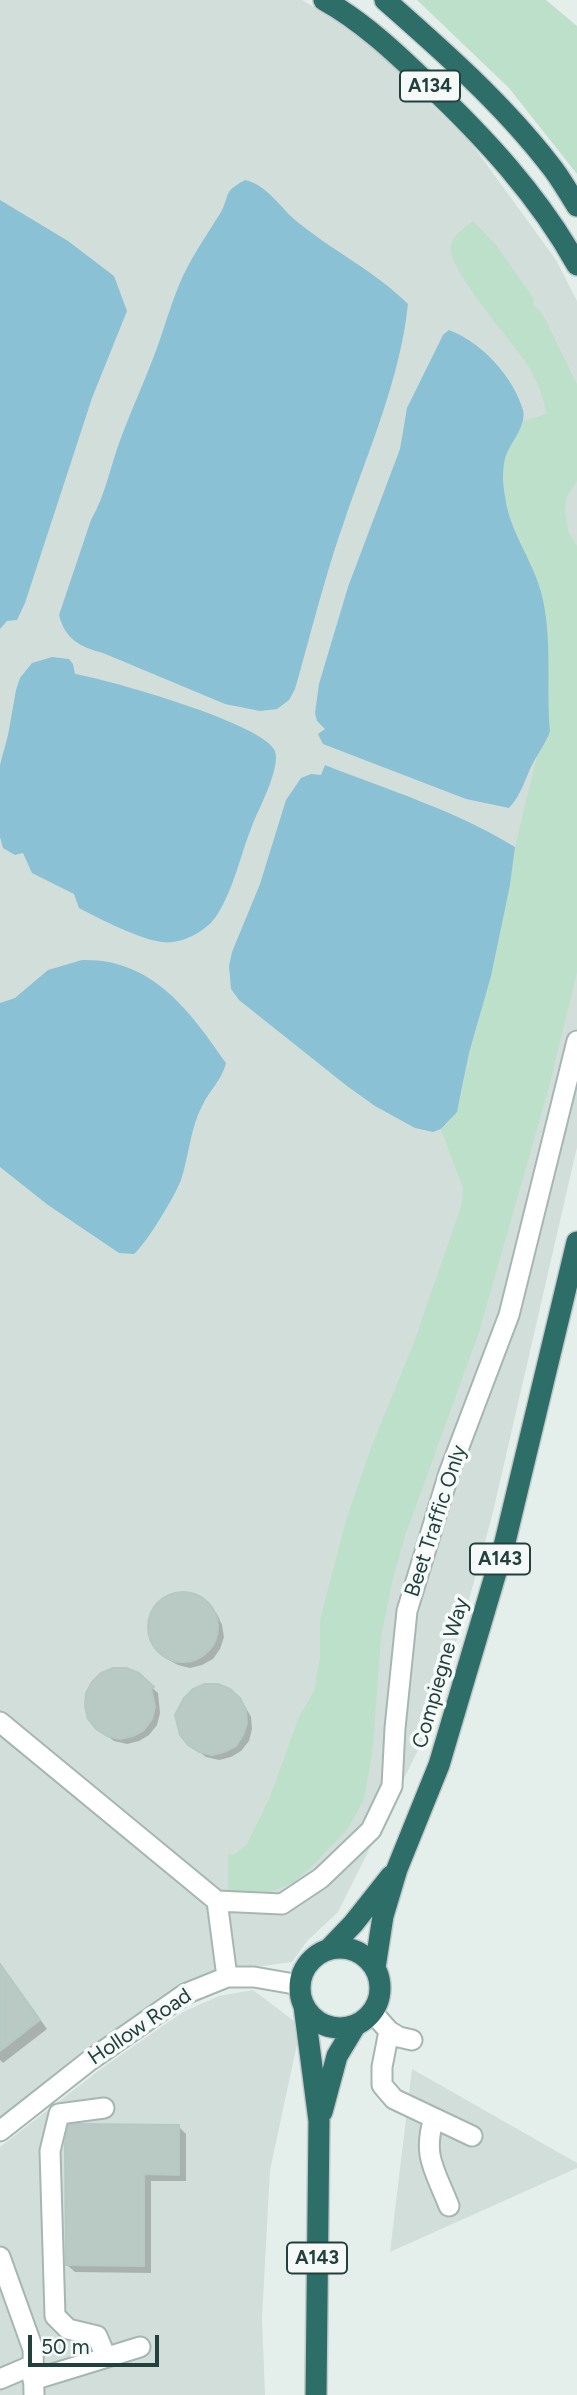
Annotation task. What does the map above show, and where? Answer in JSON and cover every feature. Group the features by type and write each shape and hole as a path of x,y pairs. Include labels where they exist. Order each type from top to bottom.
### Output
{"highway":[{"name":"A134","path":"324,0 399,55 480,133 523,186 577,265"},
{"name":"A134","path":"385,0 496,103 551,165 577,206"},
{"name":"Compiegne Way","path":"375,1968 383,1916 397,1869 439,1765 505,1542 577,1242"},
{"name":"Compiegne Way","path":"329,1949 397,1869"},
{"path":"342,1948 367,1957 380,1979 379,2002 373,2013 355,2026 343,2029 320,2024 303,2006 300,1984 302,1973 309,1962 329,1949 342,1948"},
{"name":"A143","path":"303,2006 319,2121 316,2395"},
{"name":"A143","path":"319,2121 337,2056 355,2026"}],"street":[{"name":"Beet Traffic Only","path":"217,1901 282,1904 321,1878 371,1830 392,1786 407,1611 449,1473 509,1315 577,1041"},
{"path":"0,1722 217,1901 227,1978"},
{"name":"Hollow Road","path":"0,2131 89,2061 185,1994 227,1978 254,1977 300,1984"},
{"path":"373,2013 389,2032 399,2038 412,2040"},
{"path":"389,2032 382,2067 382,2085 394,2099 472,2136"},
{"path":"104,2108 59,2114 50,2151 55,2316 68,2329 97,2336 106,2357"},
{"path":"434,2118 428,2137 428,2149 449,2206"},
{"path":"0,2257 33,2349 33,2380"},
{"path":"0,2379 33,2380 140,2347"}],"shaded area":[{"path":"0,0 302,0 356,31 471,143 556,260 577,301 577,1147 493,1512 464,1618 420,1746 338,1912 307,1941 292,1962 203,1974 78,2056 0,2117"},
{"path":"253,1990 294,2021 297,2044 270,2170 262,2318 265,2395 0,2395 0,2147 102,2068 183,2012 219,1996"},
{"path":"412,2069 577,2163 577,2168 390,2252"}],"green space":[{"path":"417,0 546,0 577,26 577,174 509,88"},
{"path":"473,221 496,245 534,299 533,305 542,313 577,384 577,481 566,498 565,511 568,531 577,546 577,972 549,1087 479,1332 405,1536 392,1582 381,1637 373,1746 364,1800 346,1831 293,1883 267,1893 241,1895 228,1893 228,1854 234,1855 247,1844 270,1797 299,1717 314,1691 320,1659 320,1620 347,1517 372,1445 413,1345 462,1204 463,1188 441,1129 455,1113 462,1094 469,1052 510,885 515,847 537,756 550,731 540,588 511,520 505,499 503,469 505,457 524,421 546,414 544,402 530,369 469,287 452,254 453,240"}],"water":[{"path":"245,180 260,186 295,220 381,281 408,304 391,387 331,561 295,689 289,700 277,709 260,711 225,704 87,648 69,636 59,615 122,435 179,286 221,212 228,194"},
{"path":"0,200 68,241 114,276 127,311 92,398 25,603 17,620 7,621 0,629"},
{"path":"449,330 473,343 504,373 518,397 524,416 505,459 503,483 511,521 537,580 545,609 550,731 509,808 466,799 323,744 318,734 325,729 317,721 315,713 319,684 348,587 400,449 407,408 443,335"},
{"path":"52,657 69,659 75,674 150,693 216,716 265,740 275,751 272,778 228,894 213,921 193,936 162,942 108,923 79,908 74,894 32,873 23,853 15,855 3,848 0,837 0,765 16,690 20,678 32,663"},
{"path":"325,765 446,812 515,847 491,976 469,1053 457,1112 441,1129 433,1132 415,1128 375,1106 239,1000 231,989 229,966 232,952 260,884 286,800 301,778 311,774 321,775"},
{"path":"82,960 107,962 129,968 149,978 183,1007 226,1063 222,1075 198,1115 178,1187 153,1230 134,1254 119,1253 48,1205 0,1167 0,1003 15,998 48,970"}],"building":[{"path":"183,1592 208,1602 218,1627 208,1652 183,1662 158,1652 148,1627 158,1602"},
{"path":"113,1668 126,1668 139,1673 154,1687 151,1688 155,1707 152,1719 144,1730 120,1739 107,1736 96,1729 88,1719 85,1706 86,1693 92,1682 101,1673"},
{"path":"205,1684 218,1684 230,1689 240,1698 246,1710 247,1723 236,1746 212,1755 199,1752 188,1745 180,1735 175,1715 184,1698 193,1689"},
{"path":"0,1964 40,2020 0,2051"},
{"path":"69,2125 179,2125 179,2175 144,2174 144,2266 66,2265 65,2143"}]}
